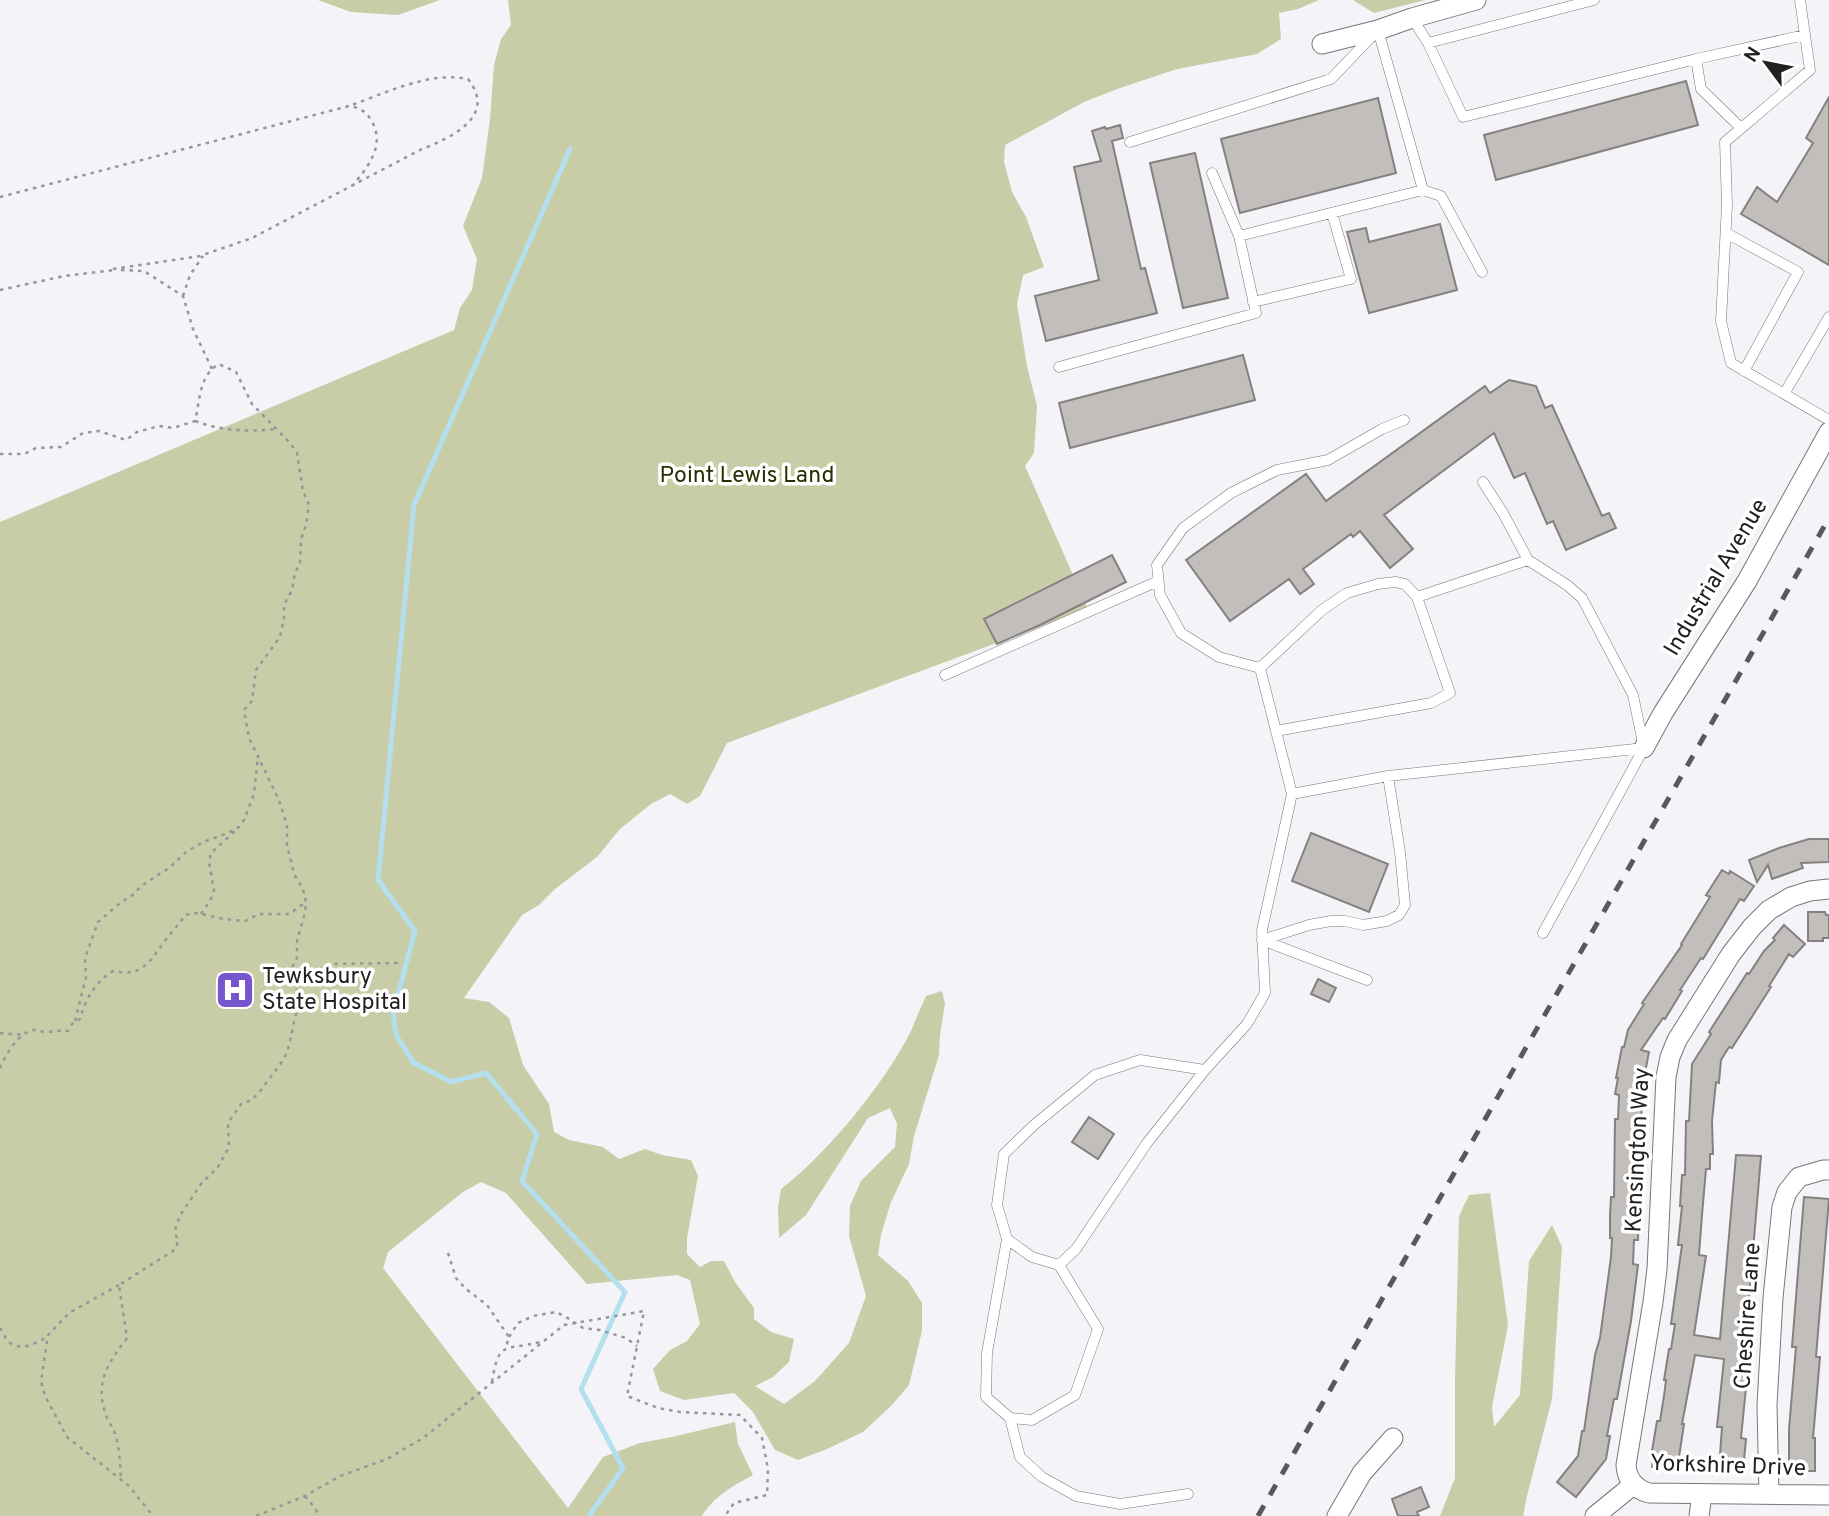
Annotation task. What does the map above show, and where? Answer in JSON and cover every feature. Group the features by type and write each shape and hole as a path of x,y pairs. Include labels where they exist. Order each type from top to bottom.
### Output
{"street":[{"path":"1322,44 1476,0"},
{"name":"Industrial Avenue","path":"1644,748 1747,580 1829,432"},
{"name":"Kensington Way","path":"1633,1485 1626,1465 1656,1277 1666,1077 1670,1057 1677,1040 1731,954 1761,917 1791,897 1829,889"},
{"name":"Cheshire Lane","path":"1769,1494 1767,1405 1773,1298 1782,1207 1787,1192 1799,1177 1829,1170"},
{"path":"1337,1516 1362,1473 1393,1438"},
{"name":"Yorkshire Drive","path":"1595,1516 1633,1485 1649,1493 1829,1495"},
{"path":"1699,1516 1702,1494"}],"lane":[{"path":"1428,43 1594,0"},
{"path":"1800,0 1810,70 1725,142 1727,205 1721,321 1731,363 1829,420"},
{"path":"1412,18 1428,43 1463,117 1696,58 1805,35"},
{"path":"1130,142 1331,79 1378,30"},
{"path":"1378,30 1423,190"},
{"path":"1696,58 1701,89 1741,128"},
{"path":"1059,368 1256,313 1239,236 1212,173"},
{"path":"1239,236 1423,190 1441,196 1482,272"},
{"path":"1253,302 1351,279 1332,213"},
{"path":"1726,233 1798,272 1744,371"},
{"path":"1784,394 1829,317"},
{"path":"1260,668 1220,657 1181,633 1160,595 1157,565 1183,528 1231,493 1277,470 1328,460 1382,429 1404,420"},
{"path":"1483,482 1528,560 1583,598 1633,695 1644,748 1543,933"},
{"path":"1417,597 1528,560"},
{"path":"945,675 1158,581"},
{"path":"1260,668 1322,610 1347,593 1395,582 1405,584 1417,597 1450,693 1431,704 1276,731"},
{"path":"1059,1265 1076,1249 1147,1143 1205,1070 1247,1024 1265,993 1262,930 1292,794 1260,668"},
{"path":"1292,794 1388,776 1644,748"},
{"path":"1262,940 1320,923 1345,921 1363,925 1387,921 1399,915 1405,905 1388,776"},
{"path":"1262,940 1367,979"},
{"path":"1188,1494 1119,1504 1076,1496 1042,1477 1020,1457 1010,1418 986,1396 986,1353 1007,1239 997,1205 1004,1154 1034,1125 1095,1076 1140,1060 1205,1070"},
{"path":"1007,1239 1032,1257 1059,1265 1098,1329 1075,1395 1032,1420 1010,1418"}],"path":[{"path":"0,197 349,106 423,81 453,76 468,79 475,87 479,106 472,120 449,138 420,150 252,238 204,254 64,276 0,290"},
{"path":"349,106 358,107 370,117 378,133 369,165 351,187"},
{"path":"204,254 190,275 183,296 193,328 212,369"},
{"path":"113,270 144,271 183,296"},
{"path":"0,1328 8,1342 14,1345 34,1345 69,1313 176,1249 176,1226 181,1214 209,1175 218,1167 229,1147 228,1123 241,1104 252,1100 261,1090 284,1059 300,1006 292,968 297,958 297,941 306,902 303,889 294,874 287,845 287,825 279,800 249,738 244,710 252,701 256,670 280,637 284,605 292,590 300,563 301,539 309,505 303,491 297,453 252,404 236,372 219,364 212,369 205,380 195,421"},
{"path":"0,454 24,454 36,448 61,447 83,433 99,431 125,440 136,432 159,426 173,428 195,421 231,431 276,429"},
{"path":"201,914 214,890 209,862 211,853 244,820 254,794 258,756"},
{"path":"75,1022 86,977 85,958 97,922 186,852 202,842 235,830"},
{"path":"0,1068 9,1049 33,1030 68,1031 72,1024 80,1019 82,1009 101,978 113,971 125,974 145,967 185,915 201,914 245,921 259,914 289,914 306,902"},
{"path":"295,979 331,964 399,963"},
{"path":"0,1032 24,1035"},
{"path":"448,1253 456,1278 487,1305 509,1337"},
{"path":"118,1285 127,1338 103,1376 102,1391 105,1413 116,1435 121,1480"},
{"path":"256,1516 305,1496 340,1476 387,1459 423,1438 564,1325 644,1311 627,1396 658,1408 680,1412 740,1415 762,1438 768,1469 767,1495 734,1503 725,1516"},
{"path":"492,1382 497,1357 506,1347 509,1337 518,1323 533,1316 556,1312 583,1328 626,1338 637,1346"},
{"path":"0,1337 4,1334"},
{"path":"48,1335 41,1381 45,1396 67,1437 129,1486 153,1516"},
{"path":"506,1347 543,1341"},
{"path":"305,1496 318,1516"}],"green space":[{"path":"318,0 440,0 398,15 351,12"},
{"name":"Point Lewis Land","path":"508,0 1319,0 1279,13 1281,39 1257,54 1177,69 1120,88 1084,102 1005,145 1004,162 1012,192 1026,217 1044,267 1023,275 1017,304 1027,366 1037,406 1034,453 1025,466 1088,609 727,743 700,796 687,804 670,794 651,804 620,829 597,857 555,889 539,905 522,915 464,998 489,1002 509,1018 523,1065 549,1104 554,1132 569,1140 603,1147 619,1159 645,1149 691,1160 698,1176 687,1238 687,1254 700,1267 711,1261 724,1261 754,1308 754,1319 771,1332 794,1339 789,1362 773,1377 755,1386 784,1404 815,1381 849,1343 866,1296 849,1236 850,1206 861,1181 895,1147 897,1124 890,1108 868,1118 806,1215 779,1238 778,1207 781,1189 817,1157 871,1095 900,1051 926,996 942,991 945,1004 939,1055 914,1136 909,1164 891,1202 878,1255 908,1281 922,1303 922,1331 909,1385 863,1432 798,1460 775,1450 753,1412 734,1393 684,1400 660,1391 653,1369 670,1350 687,1341 700,1324 690,1280 677,1275 587,1284 506,1193 481,1182 463,1192 388,1252 383,1268 568,1508 603,1457 640,1443 735,1422 738,1444 753,1475 718,1497 702,1516 0,1516 0,522 454,330 460,308 472,290 477,259 463,226 482,178 494,65 501,39 511,25"},
{"path":"1353,0 1425,0 1374,13"},
{"path":"1490,1193 1508,1325 1492,1407 1494,1427 1520,1395 1529,1261 1552,1225 1562,1247 1552,1399 1523,1516 1440,1516 1455,1478 1459,1216 1469,1195"}],"building":[{"path":"1686,81 1698,125 1496,180 1484,135"},
{"path":"1829,97 1829,265 1741,214 1757,187 1777,202 1813,143 1806,138"},
{"path":"1378,98 1396,173 1240,213 1221,139"},
{"path":"1120,125 1123,138 1112,141 1141,269 1145,268 1157,313 1046,341 1035,296 1099,280 1074,167 1101,161 1092,131"},
{"path":"1195,153 1228,298 1183,308 1150,163"},
{"path":"1440,224 1457,290 1369,313 1347,232 1366,228 1369,242"},
{"path":"1243,355 1255,400 1070,448 1059,403"},
{"path":"1509,380 1536,386 1545,408 1552,405 1602,516 1609,513 1616,528 1566,550 1553,521 1547,524 1525,473 1514,478 1494,433 1384,515 1413,549 1390,568 1360,531 1353,537 1351,534 1303,569 1314,584 1300,594 1289,579 1230,621 1186,560 1306,474 1326,501 1485,386 1490,393"},
{"path":"1112,555 1126,582 997,644 984,619"},
{"path":"1311,833 1388,864 1369,912 1292,881"},
{"path":"1809,839 1829,839 1829,862 1801,863 1803,868 1772,879 1768,865 1757,882 1749,860"},
{"path":"1722,870 1729,874 1730,871 1754,886 1744,901 1740,899 1703,959 1701,958 1680,990 1682,991 1665,1019 1663,1018 1641,1050 1649,1052 1639,1104 1642,1104 1643,1144 1637,1198 1638,1240 1634,1240 1633,1264 1638,1265 1631,1321 1617,1399 1614,1399 1607,1436 1610,1436 1606,1459 1576,1497 1557,1482 1578,1456 1600,1338 1611,1257 1610,1215 1611,1197 1614,1197 1615,1119 1618,1119 1619,1095 1615,1094 1622,1047 1628,1030 1644,1004 1642,1003 1682,945 1710,897 1706,895"},
{"path":"1808,912 1825,912 1829,915 1829,938 1823,938 1823,941 1808,941"},
{"path":"1784,925 1805,944 1793,957 1789,954 1732,1048 1729,1047 1721,1060 1712,1121 1713,1154 1710,1154 1710,1169 1706,1169 1702,1215 1699,1255 1706,1256 1694,1335 1720,1339 1736,1155 1761,1156 1744,1357 1749,1357 1741,1438 1746,1439 1743,1471 1719,1469 1722,1427 1717,1427 1724,1359 1695,1355 1682,1424 1679,1457 1676,1457 1674,1470 1652,1467 1652,1451 1657,1421 1660,1421 1664,1380 1675,1324 1671,1324 1682,1245 1678,1245 1680,1206 1682,1175 1685,1175 1686,1121 1689,1121 1692,1064 1747,973 1749,974"},
{"path":"1318,979 1336,988 1329,1002 1311,994"},
{"path":"1089,1117 1114,1134 1098,1159 1072,1142"},
{"path":"1804,1197 1829,1199 1816,1357 1820,1357 1813,1438 1815,1471 1789,1471 1789,1429 1796,1347 1792,1347"},
{"path":"1421,1487 1429,1507 1417,1512 1419,1516 1398,1516 1392,1499"}],"waterway":[{"path":"570,149 414,505 378,880 415,931 393,1013 396,1035 414,1063 451,1082 486,1073 537,1134 522,1181 625,1292 581,1389 623,1468 589,1516"}],"railway":[{"path":"1258,1516 1829,518"}],"place":[{"name":"Tewksbury State Hospital","path":"235,990"}]}
